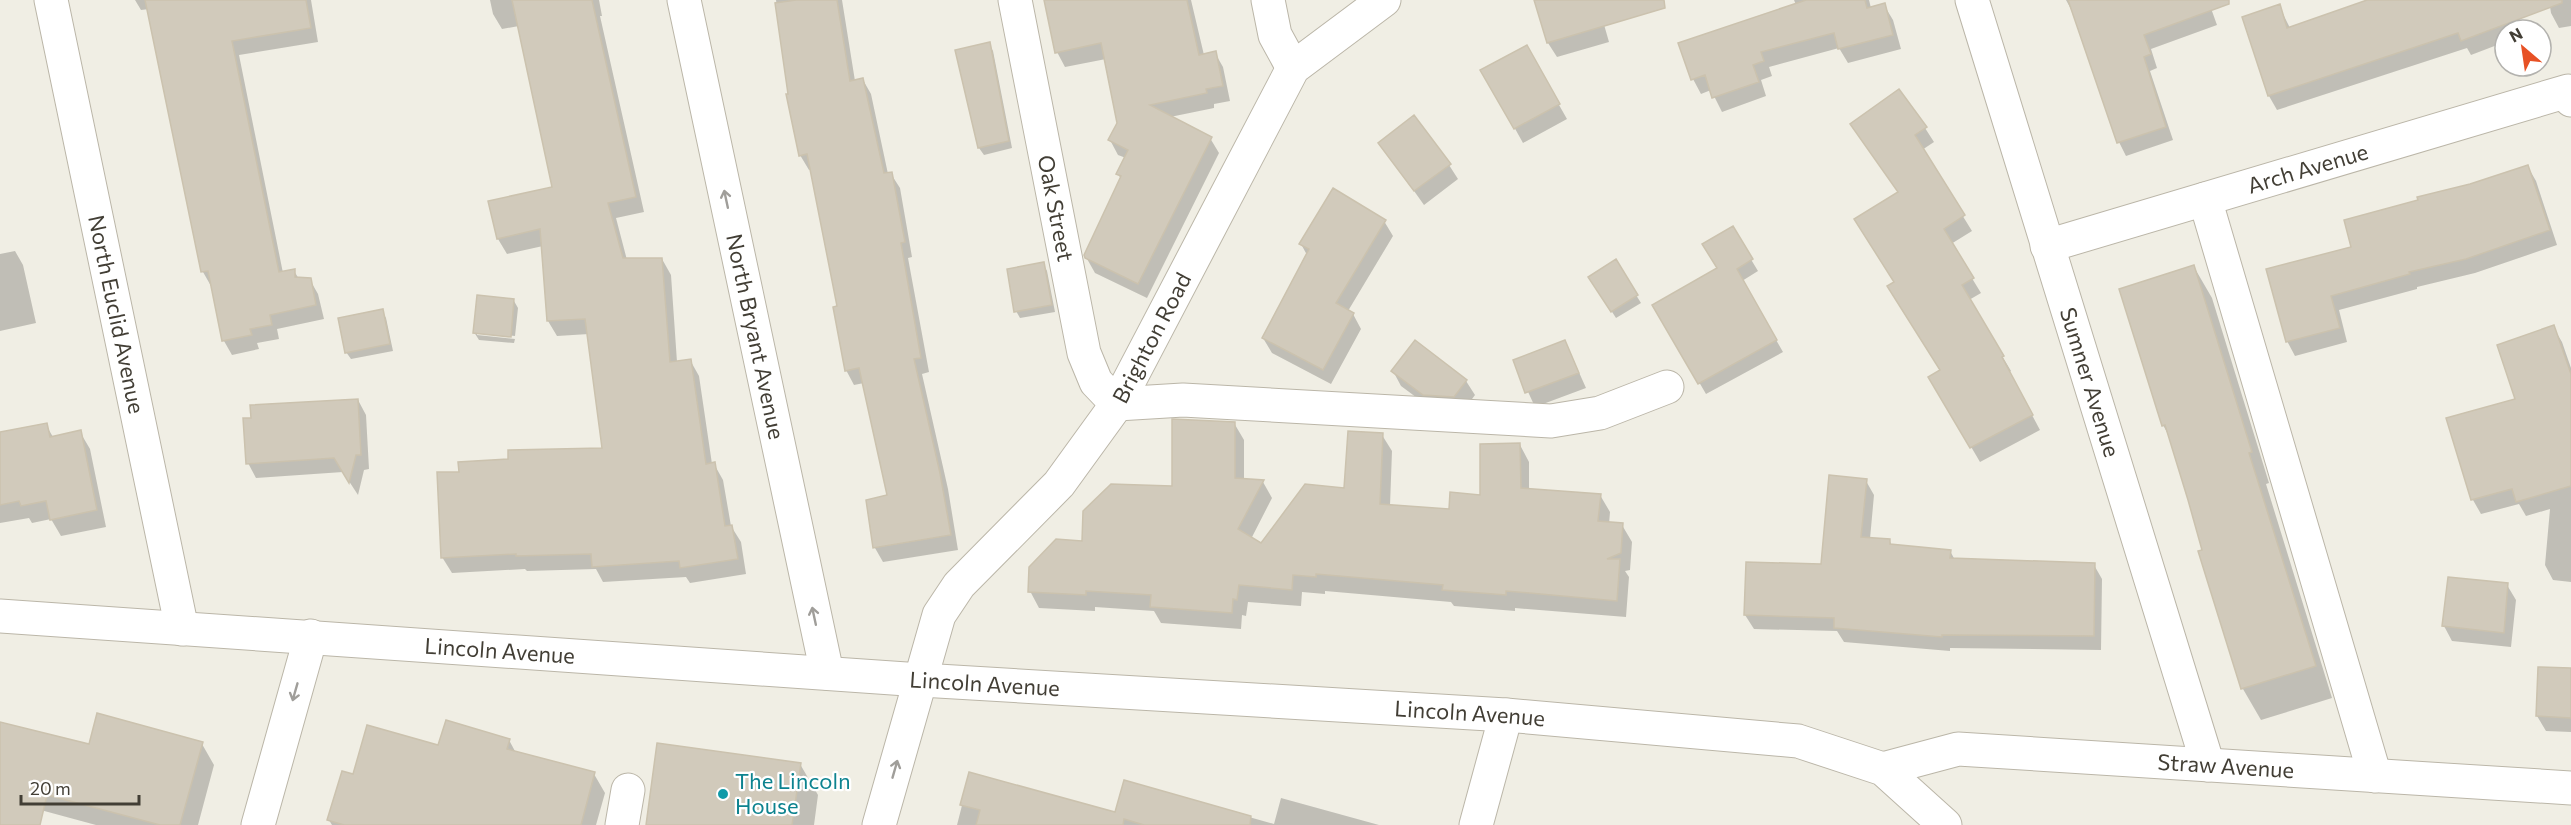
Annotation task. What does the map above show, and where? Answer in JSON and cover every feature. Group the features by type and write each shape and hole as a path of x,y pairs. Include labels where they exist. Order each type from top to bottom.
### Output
{"street":[{"name":"North Euclid Avenue","path":"51,0 182,629"},
{"name":"North Bryant Avenue","path":"684,0 827,673"},
{"name":"Oak Street","path":"1015,0 1084,353 1096,382 1118,404"},
{"path":"1268,0 1275,35 1293,68"},
{"name":"Brighton Road","path":"879,825 939,615 959,585 1059,484 1118,404 1293,68 1384,0"},
{"name":"Sumner Avenue","path":"1972,0 2208,765"},
{"name":"Arch Avenue","path":"2047,246 2570,96"},
{"path":"2205,199 2374,776"},
{"path":"1118,404 1183,400 1551,421 1600,413 1666,387"},
{"name":"Lincoln Avenue","path":"0,616 921,680 1506,715 1798,741 1883,769 1945,825"},
{"path":"258,825 311,636"},
{"path":"1476,825 1506,715"},
{"name":"Straw Avenue","path":"1883,769 1958,749 2571,788"},
{"path":"622,825 628,790"}],"building":[{"path":"145,0 306,0 311,28 232,41 279,272 295,269 295,277 311,278 316,305 270,315 272,325 250,329 252,335 222,341 208,271 201,272"},
{"path":"512,0 592,0 636,197 608,203 623,258 662,258 670,362 691,359 706,464 715,462 725,526 732,525 738,559 680,568 679,561 592,567 591,554 516,556 516,554 441,558 437,472 459,472 458,462 508,459 508,450 602,448 585,319 547,321 540,229 497,239 488,201 552,187"},
{"path":"796,0 837,0 850,81 863,78 884,173 892,172 905,242 901,243 921,358 914,359 940,473 951,535 873,548 866,500 887,495 859,368 845,371 833,307 837,306 807,154 799,156 786,94 788,94 775,3"},
{"path":"1044,0 1187,0 1199,55 1216,51 1223,86 1206,89 1207,93 1150,105 1212,137 1138,284 1085,258 1084,255 1121,176 1116,174 1128,150 1108,140 1117,123 1101,43 1055,53"},
{"path":"1534,0 1664,0 1665,8 1547,43"},
{"path":"1806,0 1865,0 1867,8 1885,3 1893,35 1838,49 1834,33 1761,52 1764,61 1753,65 1759,82 1712,98 1705,75 1691,80 1678,43"},
{"path":"2068,0 2229,0 2229,4 2144,35 2151,54 2144,57 2166,127 2117,143"},
{"path":"2367,0 2562,0 2562,3 2522,18 2493,18 2493,29 2461,41 2458,33 2268,96 2242,17 2280,4 2287,28"},
{"path":"990,42 1009,141 978,148 955,50"},
{"path":"1527,45 1560,104 1514,129 1480,70"},
{"path":"1899,89 1927,127 1915,135 1965,215 1944,229 1974,278 1962,285 2004,356 2002,357 2033,415 1970,448 1928,377 1940,370 1887,286 1894,282 1854,219 1898,192 1850,124"},
{"path":"1414,115 1451,164 1414,191 1378,143"},
{"path":"2528,165 2550,230 2466,259 2409,272 2410,274 2331,296 2340,328 2286,342 2266,269 2351,247 2344,220 2418,200 2417,197 2470,184"},
{"path":"1333,188 1386,220 1336,303 1354,313 1323,370 1262,338 1309,249 1299,244"},
{"path":"1733,226 1753,259 1737,269 1777,340 1698,384 1652,305 1717,268 1702,244"},
{"path":"1616,259 1638,295 1611,312 1588,277"},
{"path":"1044,262 1052,305 1014,312 1007,269"},
{"path":"2194,265 2252,452 2249,453 2316,666 2241,689 2198,551 2202,550 2188,500 2119,289"},
{"path":"477,295 514,299 511,337 473,333"},
{"path":"383,309 390,344 345,353 338,318"},
{"path":"2554,325 2571,374 2571,486 2516,502 2512,489 2471,500 2446,418 2515,399 2497,345"},
{"path":"1415,340 1467,380 1454,397 1423,395 1391,371"},
{"path":"1565,340 1579,373 1525,393 1513,360"},
{"path":"358,399 361,455 356,455 349,483 334,458 246,464 243,418 251,418 250,405"},
{"path":"1172,419 1235,422 1235,478 1264,480 1238,529 1261,543 1305,484 1344,488 1348,431 1383,433 1380,504 1449,509 1450,492 1480,495 1480,444 1520,443 1521,488 1601,494 1598,521 1623,523 1621,553 1607,559 1620,559 1617,601 1506,591 1506,595 1442,590 1443,585 1316,574 1316,577 1293,575 1292,590 1239,585 1237,600 1233,599 1232,613 1150,607 1151,595 1086,591 1086,595 1028,592 1029,567 1056,539 1082,541 1083,511 1111,484 1172,486"},
{"path":"47,423 50,437 81,430 97,510 50,520 46,501 21,506 19,501 0,505 0,432"},
{"path":"1829,475 1867,479 1861,537 1890,539 1890,544 1951,550 1950,558 2095,563 2094,636 1942,635 1942,637 1834,628 1834,618 1744,615 1746,562 1821,564"},
{"path":"2448,577 2508,583 2504,633 2442,626"},
{"path":"2538,667 2571,668 2571,718 2536,716"},
{"path":"97,713 203,742 180,825 160,825 47,795 40,825 0,825 0,722 89,744"},
{"path":"446,720 510,739 507,749 595,772 581,825 344,825 327,820 342,771 353,774 367,725 438,745"},
{"name":"The Lincoln House","path":"657,743 801,763 792,825 646,825"},
{"path":"969,772 1115,812 1124,780 1251,816 1250,825 1144,825 1124,819 1123,825 976,825 980,810 960,805"}],"place":[{"name":"The Lincoln House","path":"723,794"}]}
